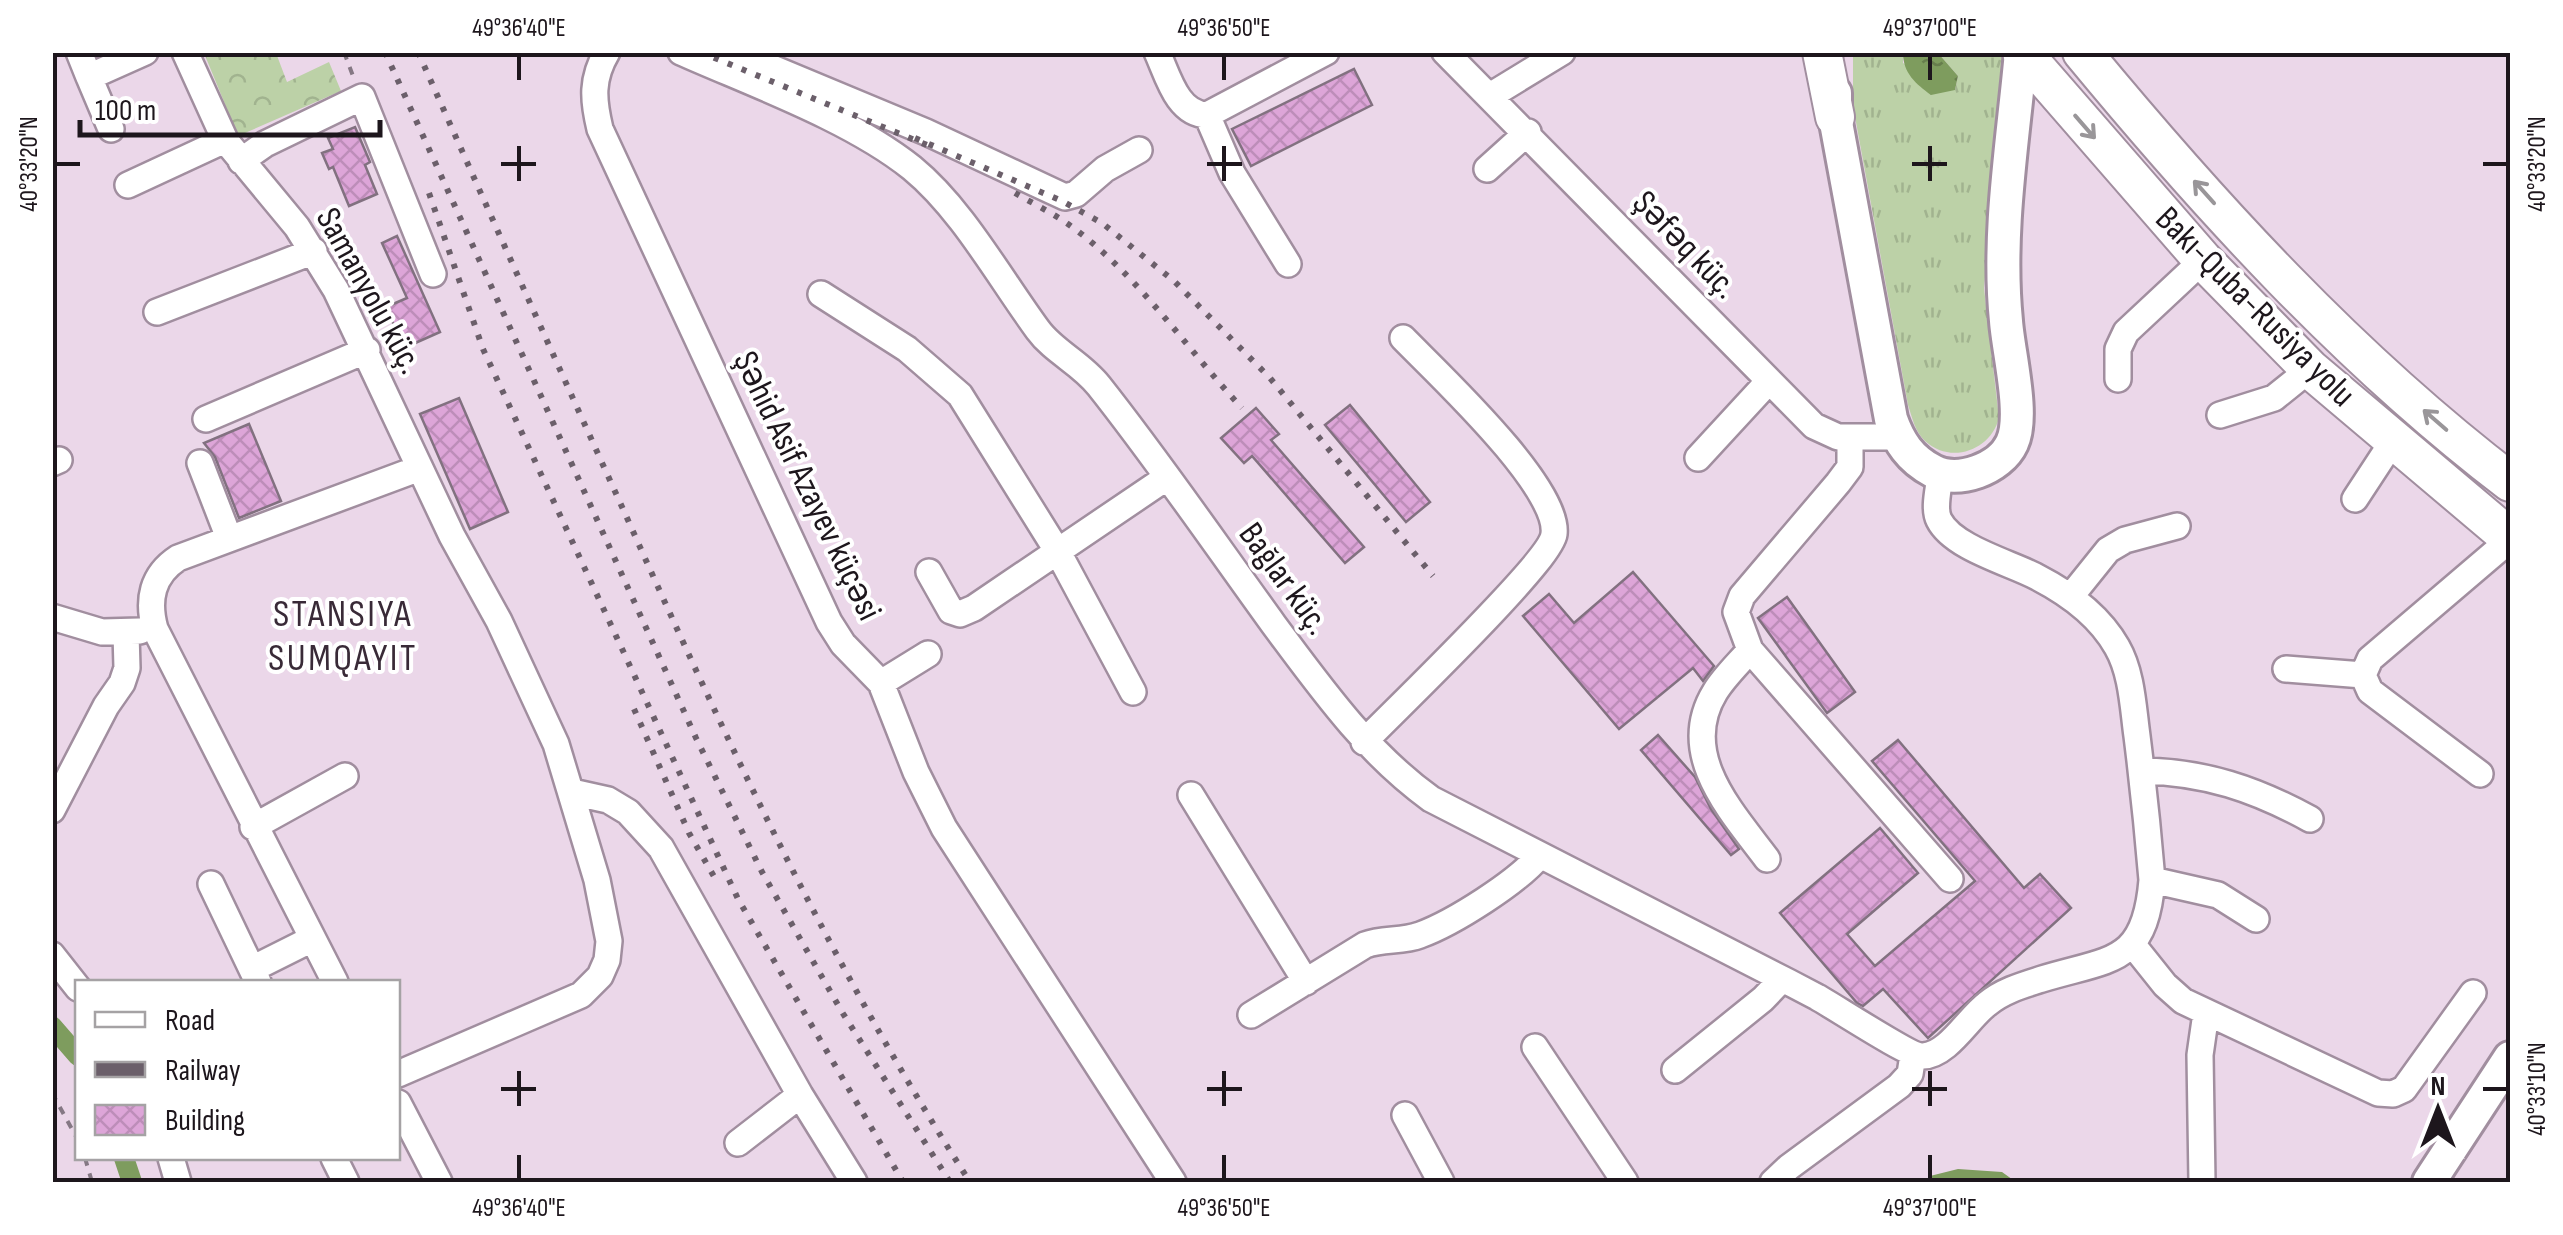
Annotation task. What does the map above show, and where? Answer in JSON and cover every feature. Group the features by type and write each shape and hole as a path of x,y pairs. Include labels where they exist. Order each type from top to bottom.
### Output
{"highway":[{"path":"1822,52 1836,117"},
{"name":"Bakı-Quba-Rusiya yolu","path":"2021,52 2202,260 2310,369 2456,494 2507,551"},
{"name":"Bakı-Quba-Rusiya yolu","path":"2082,52 2265,260 2344,340 2510,482"}],"main road":[{"path":"1836,52 1836,117 1884,394 1897,437 1921,465 1940,475 1969,474 1999,459 2012,444 2016,425 2003,238 2021,52"},
{"path":"2429,1182 2510,1058"}],"street":[{"path":"78,52 111,130"},
{"path":"89,76 145,52"},
{"name":"Samanyolu küç.","path":"184,52 233,151 314,251 367,350 420,468 523,671 556,744 572,792 610,941 608,960 600,976 581,994 400,1073"},
{"name":"Şəhid Asif Azayev küçəsi","path":"606,52 594,84 600,130 829,622 843,644 881,683 916,772 944,828 1173,1182"},
{"name":"Bağlar küç.","path":"681,52 844,126 911,168 932,188 991,262 1046,341 1097,383 1364,742 1399,776 1430,799 1851,1014 1914,1055"},
{"path":"734,52 926,132 1065,197 1076,194 1094,177 1138,150"},
{"path":"1158,52 1185,107 1207,116 1326,52"},
{"name":"Şəfəq küç.","path":"1445,52 1814,426 1850,439 1897,437"},
{"path":"1490,96 1562,52"},
{"path":"2111,52 2118,96"},
{"path":"128,186 265,144 362,96 433,274"},
{"path":"1207,116 1232,173 1288,264"},
{"path":"1487,169 1528,132"},
{"path":"157,312 314,251"},
{"path":"2118,378 2118,348 2126,332 2202,260"},
{"path":"821,294 907,349 960,394 1058,552 1133,692"},
{"path":"1364,742 1506,597 1548,550 1554,535 1552,516 1508,447 1403,338"},
{"path":"206,419 367,350"},
{"path":"2220,415 2274,398 2310,369"},
{"path":"1698,458 1770,381"},
{"path":"1850,439 1852,456 1844,475 1742,596 1736,612 1750,650 1950,879"},
{"path":"2355,500 2393,441"},
{"path":"200,464 229,538"},
{"path":"334,980 155,629 151,605 158,576 178,558 420,468"},
{"path":"1773,1182 1899,1086 1910,1074 1914,1055 1942,1048 1987,1003 2008,991 2108,961 2134,945 2150,911 2152,880 2142,771 2132,694 2117,646 2071,596 1976,550 1950,532 1939,521 1937,510 1940,475"},
{"path":"929,572 951,611 960,614 1166,478"},
{"path":"2071,596 2108,550 2125,540 2177,526"},
{"path":"2480,774 2370,691 2363,674 2370,659 2507,551"},
{"path":"52,618 102,632 155,629"},
{"path":"52,810 122,682 126,633"},
{"path":"1750,650 1714,693 1700,744 1718,794 1767,859"},
{"path":"881,683 928,654"},
{"path":"2286,669 2363,674"},
{"path":"2142,771 2185,772 2266,795 2310,819"},
{"path":"253,827 345,776"},
{"path":"572,792 591,794 628,812 661,848 800,1095 854,1182"},
{"path":"1190,795 1306,982"},
{"path":"1250,1015 1365,945 1422,935 1515,882 1540,856"},
{"path":"2152,880 2218,895 2256,919"},
{"path":"211,884 255,976 312,939"},
{"path":"2134,945 2165,985 2183,1001 2378,1092 2393,1094 2404,1089 2473,992"},
{"path":"52,955 75,984"},
{"path":"1675,1070 1763,999 1782,978"},
{"path":"2202,1182 2200,1055 2206,1013"},
{"path":"1535,1047 1625,1182"},
{"path":"738,1143 800,1095"},
{"path":"400,1111 439,1182"},
{"path":"1405,1115 1441,1182"}],"path":[{"path":"52,1093 75,1133"}],"green space":[{"path":"204,53 276,53 287,82 329,62 341,91 238,136"},
{"path":"1853,53 1903,53 1903,63 1955,90 1958,76 1938,53 2002,53 2005,57 1984,288 1999,418 1988,438 1969,451 1946,452 1925,441 1916,429 1908,405 1853,106"}],"water":[{"path":"1903,53 1938,53 1958,76 1955,90 1931,95 1908,72"},
{"path":"1958,1169 2002,1172 2016,1182 1927,1182 1930,1176"}],"building":[{"path":"1354,69 1372,105 1251,166 1232,129"},
{"path":"355,127 370,162 365,165 377,194 349,206 333,167 329,169 322,153 333,149 328,138"},
{"path":"397,236 440,332 404,348 386,307 407,298 382,243"},
{"path":"459,398 508,512 470,529 420,414"},
{"path":"1350,405 1430,502 1406,522 1325,425"},
{"path":"1256,408 1279,434 1271,440 1364,547 1345,563 1252,456 1244,463 1221,438"},
{"path":"249,424 281,501 239,518 215,457 204,443"},
{"path":"1633,572 1714,666 1703,681 1693,668 1619,729 1523,616 1549,594 1574,623"},
{"path":"1787,597 1855,692 1827,713 1758,618"},
{"path":"1658,735 1695,777 1711,809 1739,849 1731,855 1641,750"},
{"path":"1898,740 2024,888 2040,874 2071,908 1928,1038 1883,989 1863,1006 1857,1003 1780,913 1880,828 1918,873 1847,934 1875,966 1975,881 1872,761"}],"waterway":[{"path":"52,1026 75,1053"},
{"path":"125,1160 132,1182"}],"railway":[{"path":"385,52 696,738 762,872 842,1012 950,1182"},
{"path":"418,52 742,768 872,1020 970,1182"},
{"path":"700,52 927,145"},
{"path":"915,138 1062,201 1102,223 1174,281 1270,378 1433,576"},
{"path":"429,193 483,349 738,899 903,1182"},
{"path":"1015,193 1093,243 1160,312 1242,408"},
{"path":"634,709 689,833 716,880"}],"district":[{"name":"STANSIYA SUMQAYIT","path":"343,636"}]}
